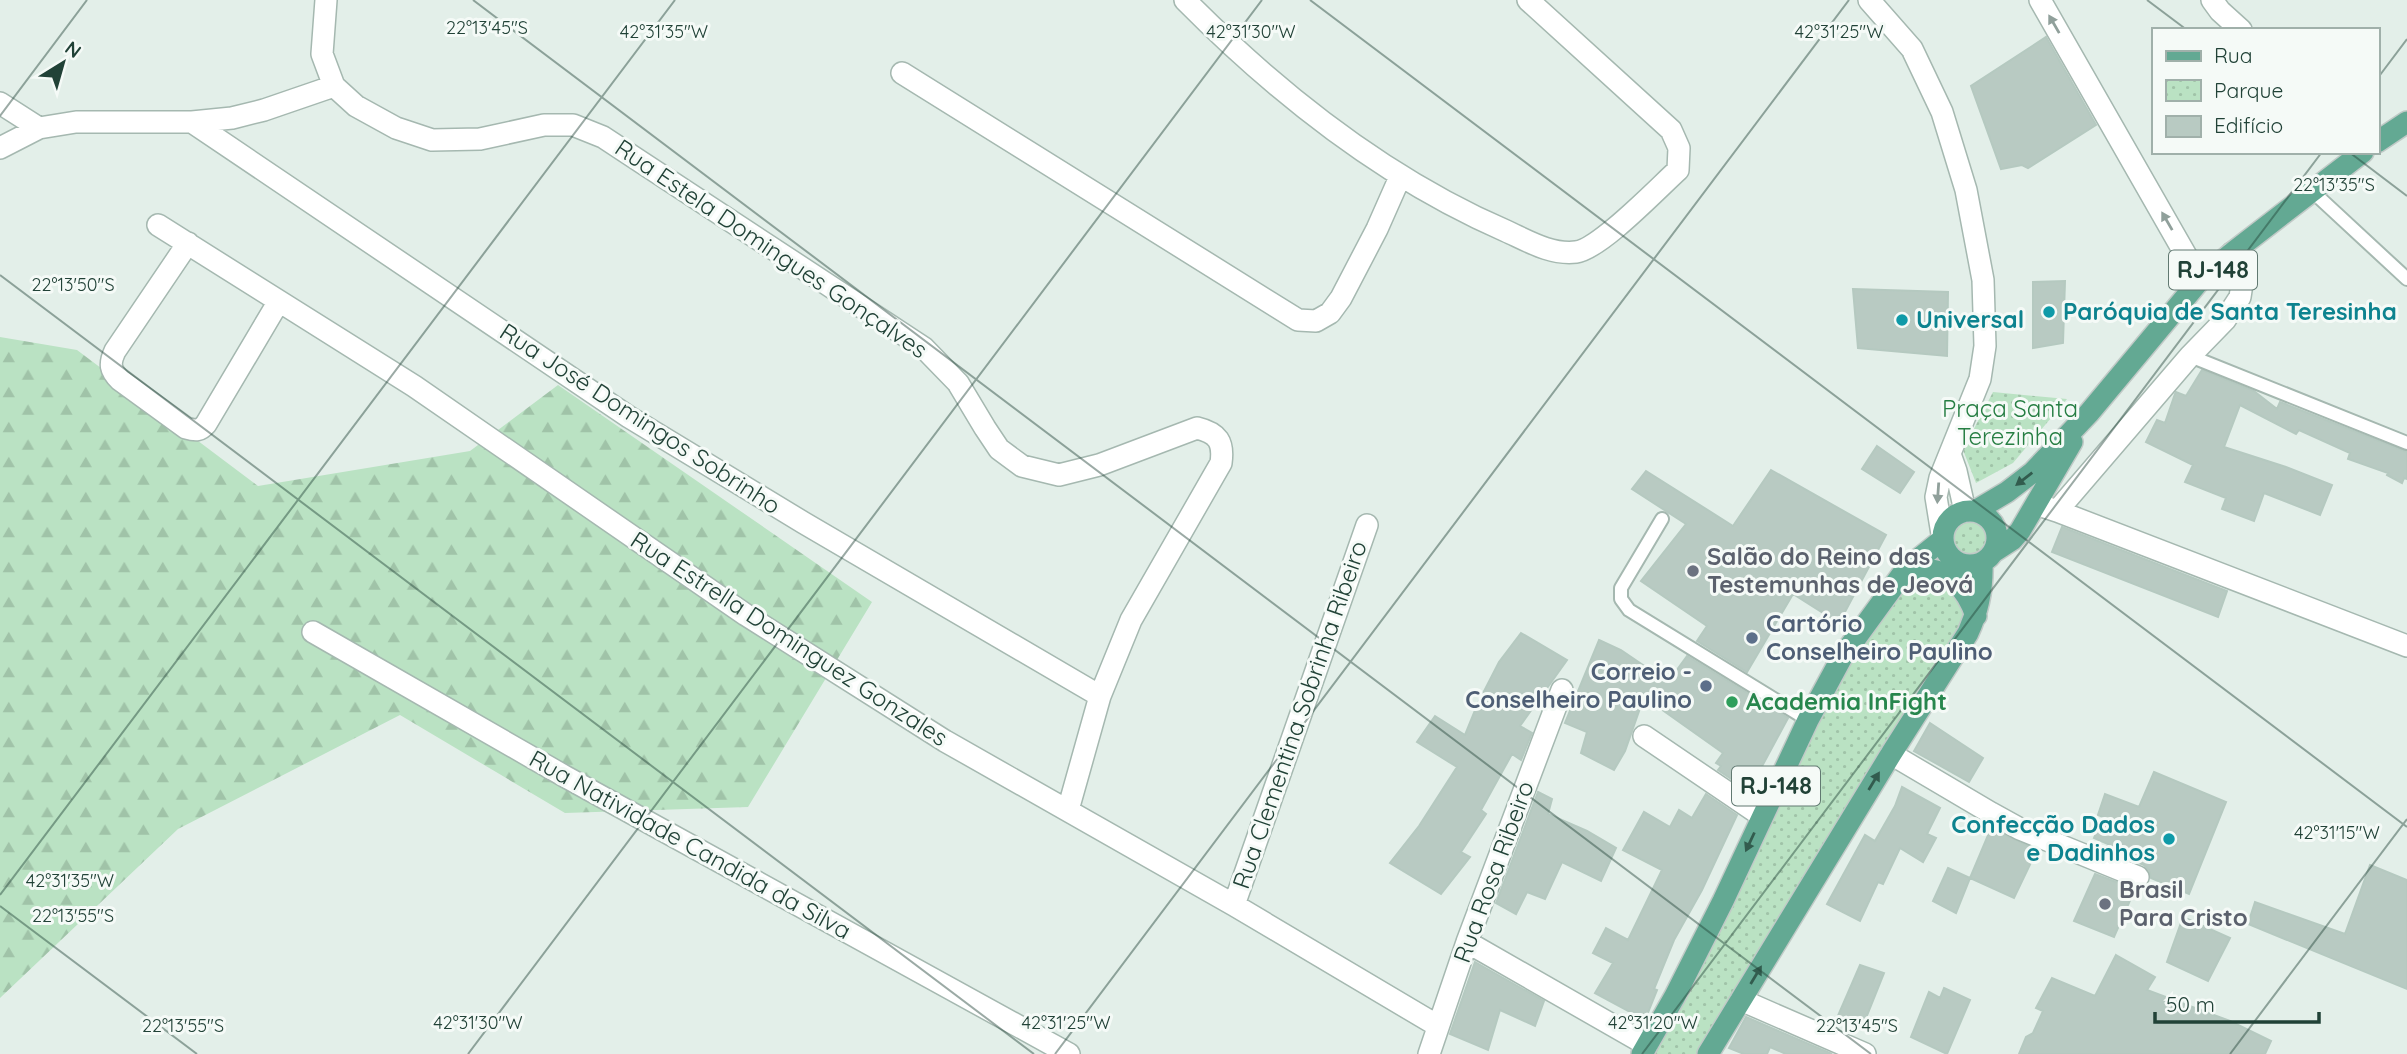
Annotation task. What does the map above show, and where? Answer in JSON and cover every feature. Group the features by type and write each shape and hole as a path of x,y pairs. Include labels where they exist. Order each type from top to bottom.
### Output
{"main road":[{"path":"2379,141 2407,122"},
{"name":"RJ-148","path":"1970,511 2007,492 2033,472 2088,413 2200,281 2360,154"},
{"path":"1708,1054 1976,616 1988,557 1998,538 1995,526 1987,516 1970,511 1954,515 1946,523 1942,537 1946,553 1956,562 1969,566 1988,557 2012,540 2047,507 2088,413"},
{"name":"RJ-148","path":"1644,1050 1723,901 1808,720 1842,657 1906,569 1942,537"},
{"path":"1906,569 1917,567 1938,571 1951,578 1970,598 1976,616"}],"street":[{"path":"0,148 39,128 76,122 192,122 232,118 334,86 321,54 326,0"},
{"path":"1185,0 1221,36 1311,115 1400,177 1489,224 1552,252 1578,252 1600,241 1678,170 1679,148 1671,131 1528,0"},
{"path":"1869,0 1912,49 1942,112 1966,190 1983,279 1985,346 1980,379 1940,478 1936,496 1942,537"},
{"path":"2040,0 2200,281"},
{"path":"2212,0 2239,28"},
{"path":"902,73 1298,320 1316,321 1330,313 1341,298 1377,229 1400,177"},
{"name":"Rua Estela Domingues Gonçalves","path":"334,86 356,106 396,128 432,140 480,139 544,125 573,125 603,137 924,348 958,383 999,449 1022,466 1059,475 1099,464 1197,428 1207,430 1218,439 1223,448 1221,463 1131,620 1100,696 1068,810"},
{"path":"0,103 39,128"},
{"name":"Rua José Domingos Sobrinho","path":"192,122 629,417 1100,696"},
{"name":"Rua Estrella Dominguez Gonzales","path":"158,225 414,386 758,622 945,741 1234,905 1438,1026"},
{"path":"188,243 110,362 112,372 120,380 186,428 201,430 206,424 279,301"},
{"path":"2232,253 2242,284 2240,297 2225,320 2047,507 2407,646"},
{"path":"1950,454 1970,511"},
{"name":"Rua Clementina Sobrinha Ribeiro","path":"1234,905 1367,525"},
{"name":"Rua Natividade Candida da Silva","path":"313,632 566,777 1069,1054"},
{"name":"Rua Rosa Ribeiro","path":"1429,1054 1467,942 1562,690"},
{"path":"1644,736 1762,816"},
{"path":"1891,754 2011,824 2138,877"},
{"path":"1467,942 1644,1050"},
{"path":"1741,1000 1865,1054"}],"lane":[{"path":"2312,191 2407,279"},
{"path":"2190,356 2407,443"},
{"path":"1662,519 1621,589 1621,599 1629,610 1808,720"}],"green space":[{"path":"0,337 77,350 258,486 470,451 558,385 872,602 748,807 565,813 400,715 178,829 0,998"},
{"name":"Praça Santa Terezinha","path":"1993,392 2067,399 2013,463 1976,483 1963,450"},
{"path":"1969,521 1982,526 1987,539 1982,552 1969,557 1956,552 1951,539 1956,526"},
{"path":"1914,570 1949,586 1966,614 1702,1054 1648,1054 1731,909 1815,725 1853,661"}],"building":[{"path":"2046,37 2096,125 2028,168 2022,165 2001,169 1971,86"},
{"name":"Paróquia de Santa Teresinha","path":"2065,281 2063,343 2033,348 2033,282"},
{"name":"Universal","path":"1853,289 1948,292 1947,356 1858,348"},
{"path":"2202,370 2254,391 2277,409 2280,402 2407,452 2407,479 2404,478 2402,483 2387,475 2388,473 2348,459 2350,453 2299,430 2296,434 2240,405 2224,447 2332,485 2320,515 2264,493 2254,521 2222,509 2226,498 2185,482 2193,465 2146,442 2157,420 2165,423 2176,392 2186,396"},
{"path":"1877,446 1914,472 1900,493 1862,469"},
{"path":"1771,470 1886,535 1839,623 1793,594 1747,672 1697,641 1707,626 1641,581 1686,524 1632,489 1646,471 1733,526"},
{"path":"2062,527 2227,591 2218,617 2052,552"},
{"path":"1521,633 1567,660 1520,726 1532,733 1521,760 1512,754 1481,810 1486,814 1461,852 1470,857 1441,894 1390,863 1419,826 1457,767 1417,742 1435,716 1465,735 1499,662"},
{"path":"1599,640 1621,650 1668,682 1687,656 1788,718 1753,783 1749,781 1746,789 1718,770 1721,766 1716,763 1723,753 1644,697 1625,751 1614,770 1581,753 1587,732 1565,723"},
{"path":"1930,723 1983,758 1969,782 1914,751"},
{"name":"Confecção Dados e Dadinhos","path":"2154,772 2226,802 2189,894 2151,878 2144,865 2105,849 2108,844 2094,838 2103,817 2098,815 2105,794 2139,807"},
{"path":"1902,787 1940,808 1927,834 1936,838 1923,862 1900,848 1883,884 1878,882 1860,921 1827,904 1865,835 1875,841 1895,806"},
{"path":"1538,792 1552,799 1548,814 1587,831 1616,848 1601,881 1562,862 1545,899 1527,892 1516,914 1496,903"},
{"path":"1706,794 1737,815 1702,890 1674,940 1654,989 1657,990 1645,1020 1595,993 1613,963 1593,953 1606,928 1628,940 1662,870 1623,850 1644,812 1670,827 1679,810 1692,818"},
{"path":"1991,828 2037,850 2014,898 1970,878"},
{"path":"2370,865 2407,880 2407,989 2248,924 2255,902 2345,934"},
{"path":"1948,868 1970,878 1956,913 1933,901"},
{"name":"Brasil Para Cristo","path":"2095,874 2135,889 2114,937 2074,921"},
{"path":"2183,917 2230,938 2208,981 2167,962"},
{"path":"2116,955 2155,977 2147,990 2230,1021 2271,1041 2265,1054 2019,1054 2026,1037 2033,1033 2043,1011 2036,1008 2052,978 2095,996"},
{"path":"1475,962 1544,1001 1535,1026 1500,1010 1488,1050 1450,1034"},
{"path":"1860,965 1884,973 1862,1028 1837,1018"},
{"path":"1944,988 1970,1000 1947,1054 1911,1037 1929,992 1940,998"},
{"path":"1746,1017 1832,1054 1786,1054 1770,1047 1767,1054 1744,1054 1729,1048"}],"place":[{"name":"Paróquia de Santa Teresinha","path":"2049,312"},
{"name":"Universal","path":"1902,320"},
{"name":"Salão do Reino das Testemunhas de Jeová","path":"1693,571"},
{"name":"Cartório Conselheiro Paulino","path":"1752,638"},
{"name":"Correio - Conselheiro Paulino","path":"1706,686"},
{"name":"Academia InFight","path":"1732,702"},
{"name":"Confecção Dados e Dadinhos","path":"2169,839"},
{"name":"Brasil Para Cristo","path":"2105,904"}]}
